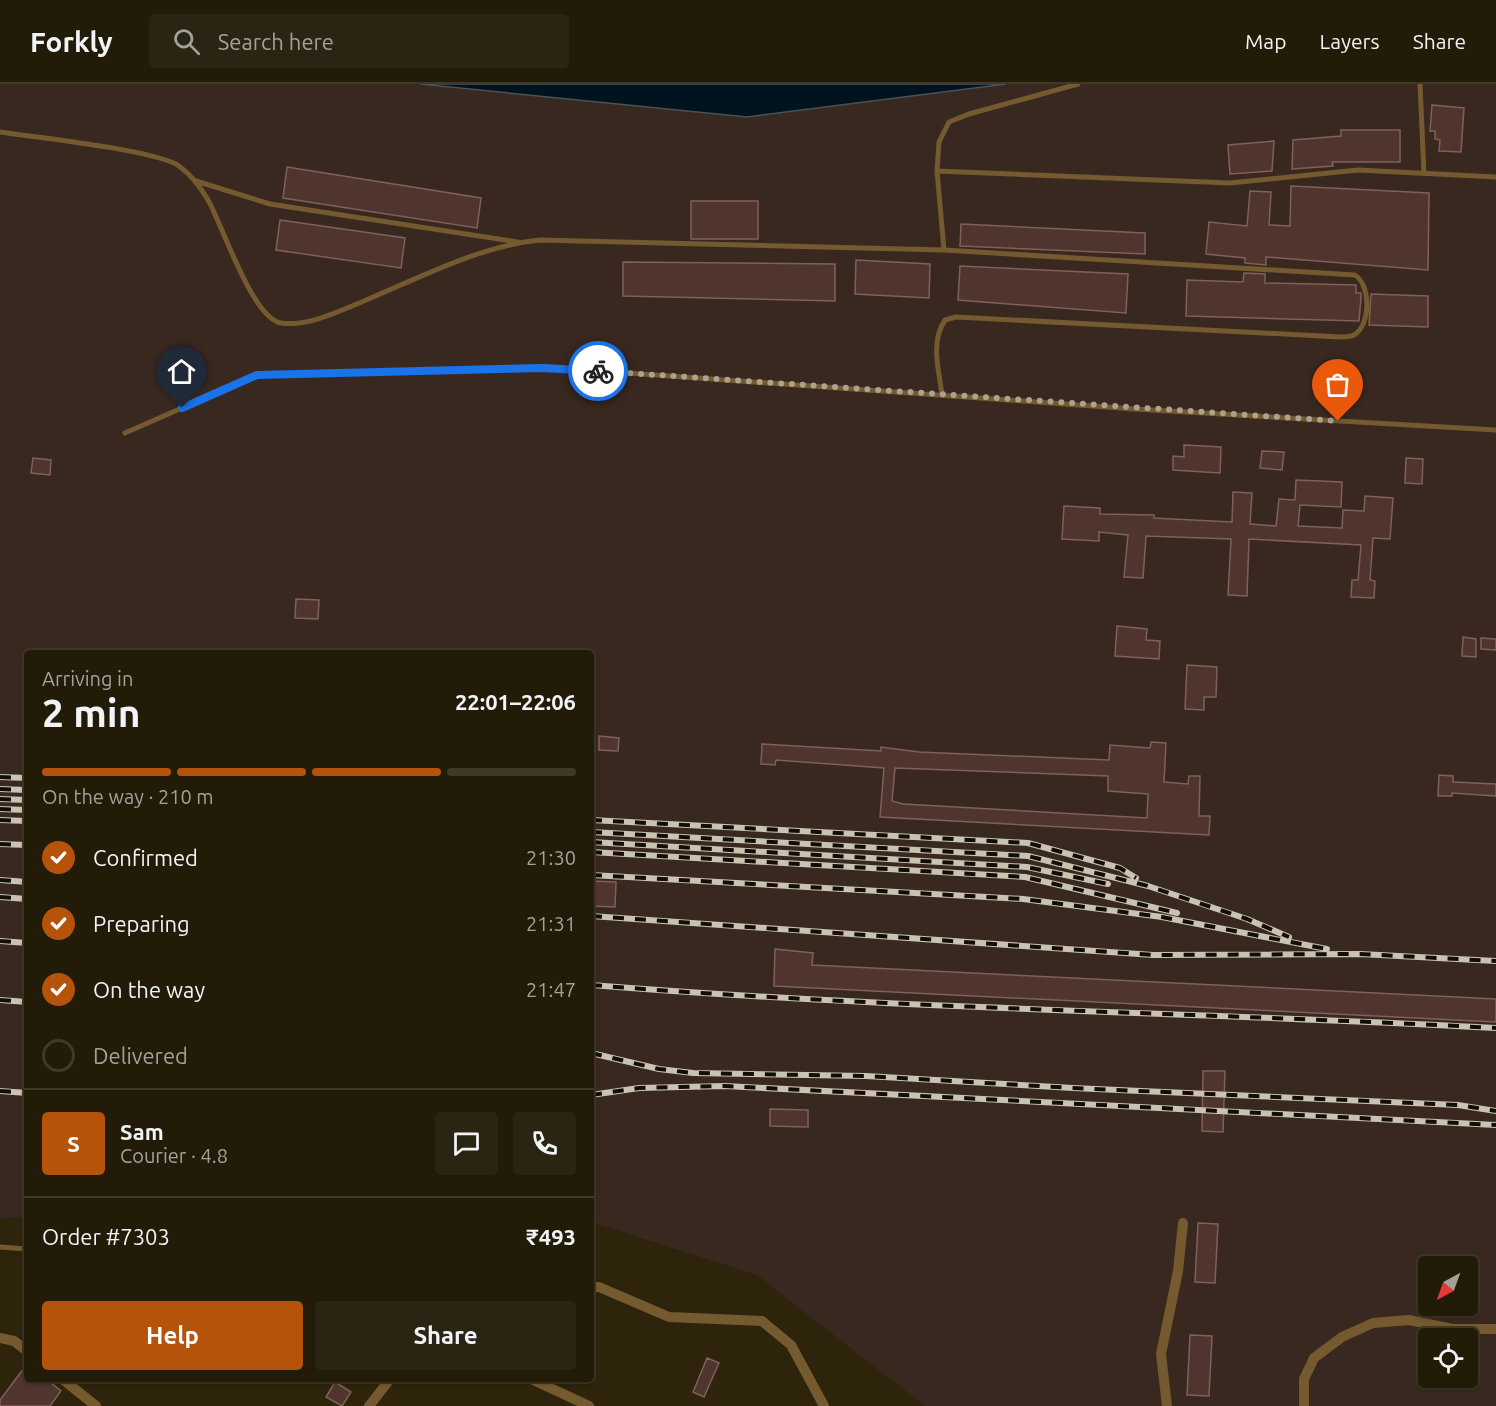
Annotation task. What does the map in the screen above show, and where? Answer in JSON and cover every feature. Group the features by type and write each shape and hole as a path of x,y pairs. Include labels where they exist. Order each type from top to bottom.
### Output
{"street":[{"path":"1167,1406 1161,1354 1178,1271 1183,1223"},
{"path":"594,1287 599,1287 669,1317 762,1321 791,1345 824,1406"},
{"path":"1305,1406 1304,1379 1314,1358 1342,1337 1373,1323 1409,1320 1452,1329 1496,1329"},
{"path":"0,1338 14,1341 24,1349"},
{"path":"66,1382 96,1406"},
{"path":"369,1406 388,1382"},
{"path":"538,1382 589,1406"}],"lane":[{"path":"944,250 937,171 939,142 949,122 969,114 1078,84"},
{"path":"1420,84 1424,173"},
{"path":"0,132 147,155 177,164 196,181 209,201 258,307 278,323 296,323 335,312 465,260 519,242 540,240 944,250 1355,275 1362,279 1366,290 1365,318 1361,328 1353,336 1340,337 956,318 945,320 938,330 936,345 942,395"},
{"path":"937,171 1230,183 1358,170 1496,177"},
{"path":"196,181 270,204 519,242"},
{"path":"125,433 257,375 543,368 1496,430"},
{"path":"0,1247 24,1249"}],"shaded area":[{"path":"0,84 1496,84 1496,1406 925,1406 757,1275 594,1223 594,650 24,650 24,1216 0,1219"}],"water":[{"path":"420,84 1006,84 747,117"}],"building":[{"path":"1432,105 1464,108 1461,152 1439,151 1440,140 1435,139 1435,131 1430,131"},
{"path":"1341,130 1400,130 1400,162 1332,162 1333,166 1292,169 1293,140 1341,136"},
{"path":"1274,141 1272,171 1230,174 1228,145"},
{"path":"287,167 481,198 477,228 283,198"},
{"path":"1291,186 1429,193 1428,270 1266,257 1266,265 1245,263 1245,258 1206,254 1209,222 1247,226 1250,191 1271,192 1269,225 1290,226"},
{"path":"691,201 758,201 758,239 691,239"},
{"path":"280,220 405,238 401,268 276,250"},
{"path":"961,224 1145,233 1145,254 960,246"},
{"path":"856,260 930,264 929,298 855,294"},
{"path":"623,262 835,264 835,301 623,296"},
{"path":"960,266 1128,274 1126,313 958,300"},
{"path":"1244,273 1265,274 1265,283 1356,285 1356,293 1361,293 1359,321 1186,316 1187,280 1243,282"},
{"path":"1371,294 1428,296 1428,327 1369,325"},
{"path":"1184,445 1221,447 1220,473 1173,470 1173,456 1184,457"},
{"path":"1262,451 1284,452 1282,470 1260,468"},
{"path":"33,458 51,460 50,475 31,473"},
{"path":"1406,458 1423,459 1422,484 1405,483"},
{"path":"1296,480 1342,482 1341,507 1300,505 1298,526 1342,528 1343,510 1364,511 1365,496 1393,498 1390,539 1373,538 1370,580 1375,581 1374,598 1351,597 1352,580 1358,580 1361,545 1249,539 1247,596 1228,595 1231,539 1146,536 1143,578 1124,577 1128,535 1099,532 1099,541 1062,539 1064,506 1100,508 1100,514 1154,515 1154,518 1232,522 1233,492 1252,493 1250,524 1276,526 1279,499 1295,500"},
{"path":"296,599 319,600 318,619 295,618"},
{"path":"1117,626 1147,629 1146,640 1160,641 1159,659 1115,656"},
{"path":"1463,637 1476,639 1476,657 1462,656"},
{"path":"1481,638 1496,639 1496,650 1481,649"},
{"path":"1187,665 1217,667 1216,697 1204,697 1204,710 1185,709"},
{"path":"599,736 619,738 618,751 599,750"},
{"path":"1151,742 1166,743 1164,782 1188,784 1189,776 1200,776 1199,816 1210,816 1209,835 880,817 884,768 776,760 775,765 761,764 762,744 881,751 881,747 919,752 1109,760 1110,745 1150,748","holes":["895,768 1108,776 1108,791 1148,794 1147,818 903,804 892,801"]},
{"path":"1439,775 1453,776 1453,782 1496,784 1496,796 1452,793 1452,796 1438,796"},
{"path":"594,881 616,882 615,907 594,906"},
{"path":"775,949 813,953 812,965 1496,999 1496,1022 774,986"},
{"path":"1203,1071 1225,1071 1223,1132 1202,1131"},
{"path":"770,1109 808,1110 808,1127 770,1126"},
{"path":"1198,1223 1218,1224 1215,1283 1195,1282"},
{"path":"1190,1335 1212,1336 1209,1396 1187,1395"},
{"path":"707,1358 719,1363 704,1397 693,1392"},
{"path":"24,1368 24,1382 50,1382 61,1391 50,1406 0,1406 0,1400"},
{"path":"335,1382 351,1392 342,1406 326,1397"}],"railway":[{"path":"0,777 24,778"},
{"path":"0,789 24,790"},
{"path":"0,799 24,800"},
{"path":"0,809 24,810"},
{"path":"0,820 24,821"},
{"path":"594,820 1028,843 1120,868 1136,878"},
{"path":"594,832 1028,856 1148,886 1247,919 1289,937"},
{"path":"594,842 1027,867 1108,884"},
{"path":"0,844 24,845"},
{"path":"594,852 1025,877 1177,913"},
{"path":"594,875 1023,899 1162,917 1327,949"},
{"path":"0,880 24,882"},
{"path":"0,897 24,899"},
{"path":"594,916 1153,955 1360,954 1496,961"},
{"path":"0,941 24,943"},
{"path":"594,985 817,1000 1496,1028"},
{"path":"0,1000 24,1002"},
{"path":"594,1054 659,1069 693,1073 866,1076 1073,1088 1458,1105 1496,1111"},
{"path":"594,1095 639,1088 725,1086 1496,1125"},
{"path":"0,1091 24,1093"}],"way so far":[{"path":"598,371 1338,421"}],"route":[{"path":"182,408 257,375 543,368 598,371"}]}
